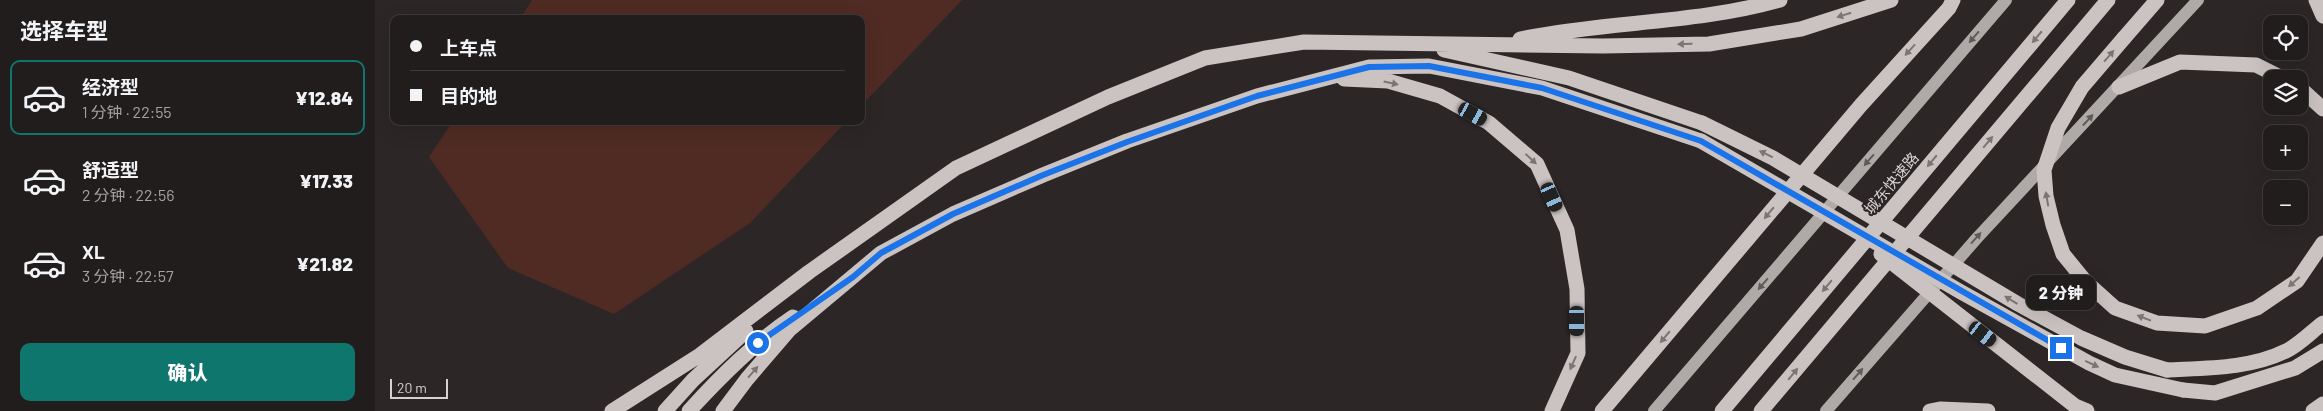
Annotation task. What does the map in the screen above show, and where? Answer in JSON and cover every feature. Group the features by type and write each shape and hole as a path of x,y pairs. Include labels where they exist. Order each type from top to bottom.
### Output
{"highway":[{"path":"612,411 700,355 809,272 956,168 1108,97 1205,58 1304,42 1709,44 1801,29 1891,0"},
{"path":"1602,411 1861,105 1949,8 1953,0"},
{"name":"城东快速路","path":"1722,411 2068,0"},
{"path":"1761,411 2108,0"},
{"path":"2157,0 2082,87 2058,128 2044,170 2053,225 2063,254 2085,281 2115,308 2157,324 2205,326 2257,308 2297,281 2323,243"},
{"path":"2316,0 2323,16"},
{"path":"1491,44 1563,30 1679,19 1775,2"},
{"path":"1416,43 1569,78 1702,123 1773,158 2018,304 2081,338 2125,357 2167,370 2207,368 2256,361 2286,351 2323,323"},
{"path":"2119,86 2180,62 2256,65 2266,70"},
{"path":"723,411 747,379 789,330 881,253 953,214 1127,142 1257,96 1369,67 1429,66 1542,88 1701,141 1828,213 1961,292 2089,363 2115,375 2183,390 2215,393 2295,368 2323,351"},
{"path":"1257,96 1346,78 1388,81 1440,96 1489,123 1537,164 1567,230 1577,289 1578,353 1552,411"},
{"path":"2308,95 2323,109"},
{"path":"1828,213 2075,406 2087,411"},
{"path":"665,411 693,380 809,272"},
{"path":"689,411 723,374 770,332 853,277"},
{"path":"2313,411 2323,404"},
{"path":"1930,411 1940,409 1988,411"}],"main road":[{"path":"1654,411 2006,0"},
{"path":"1826,411 1977,238 2198,0"}],"shaded area":[{"path":"532,0 962,0 865,102 865,15 523,15"},
{"path":"450,125 843,125 750,223 614,314 508,268 429,157"}],"route":[{"path":"758,343 770,332 853,277 881,253 953,214 1043,175 1127,142 1257,96 1369,67 1429,66 1542,88 1701,141 2061,348"}]}
